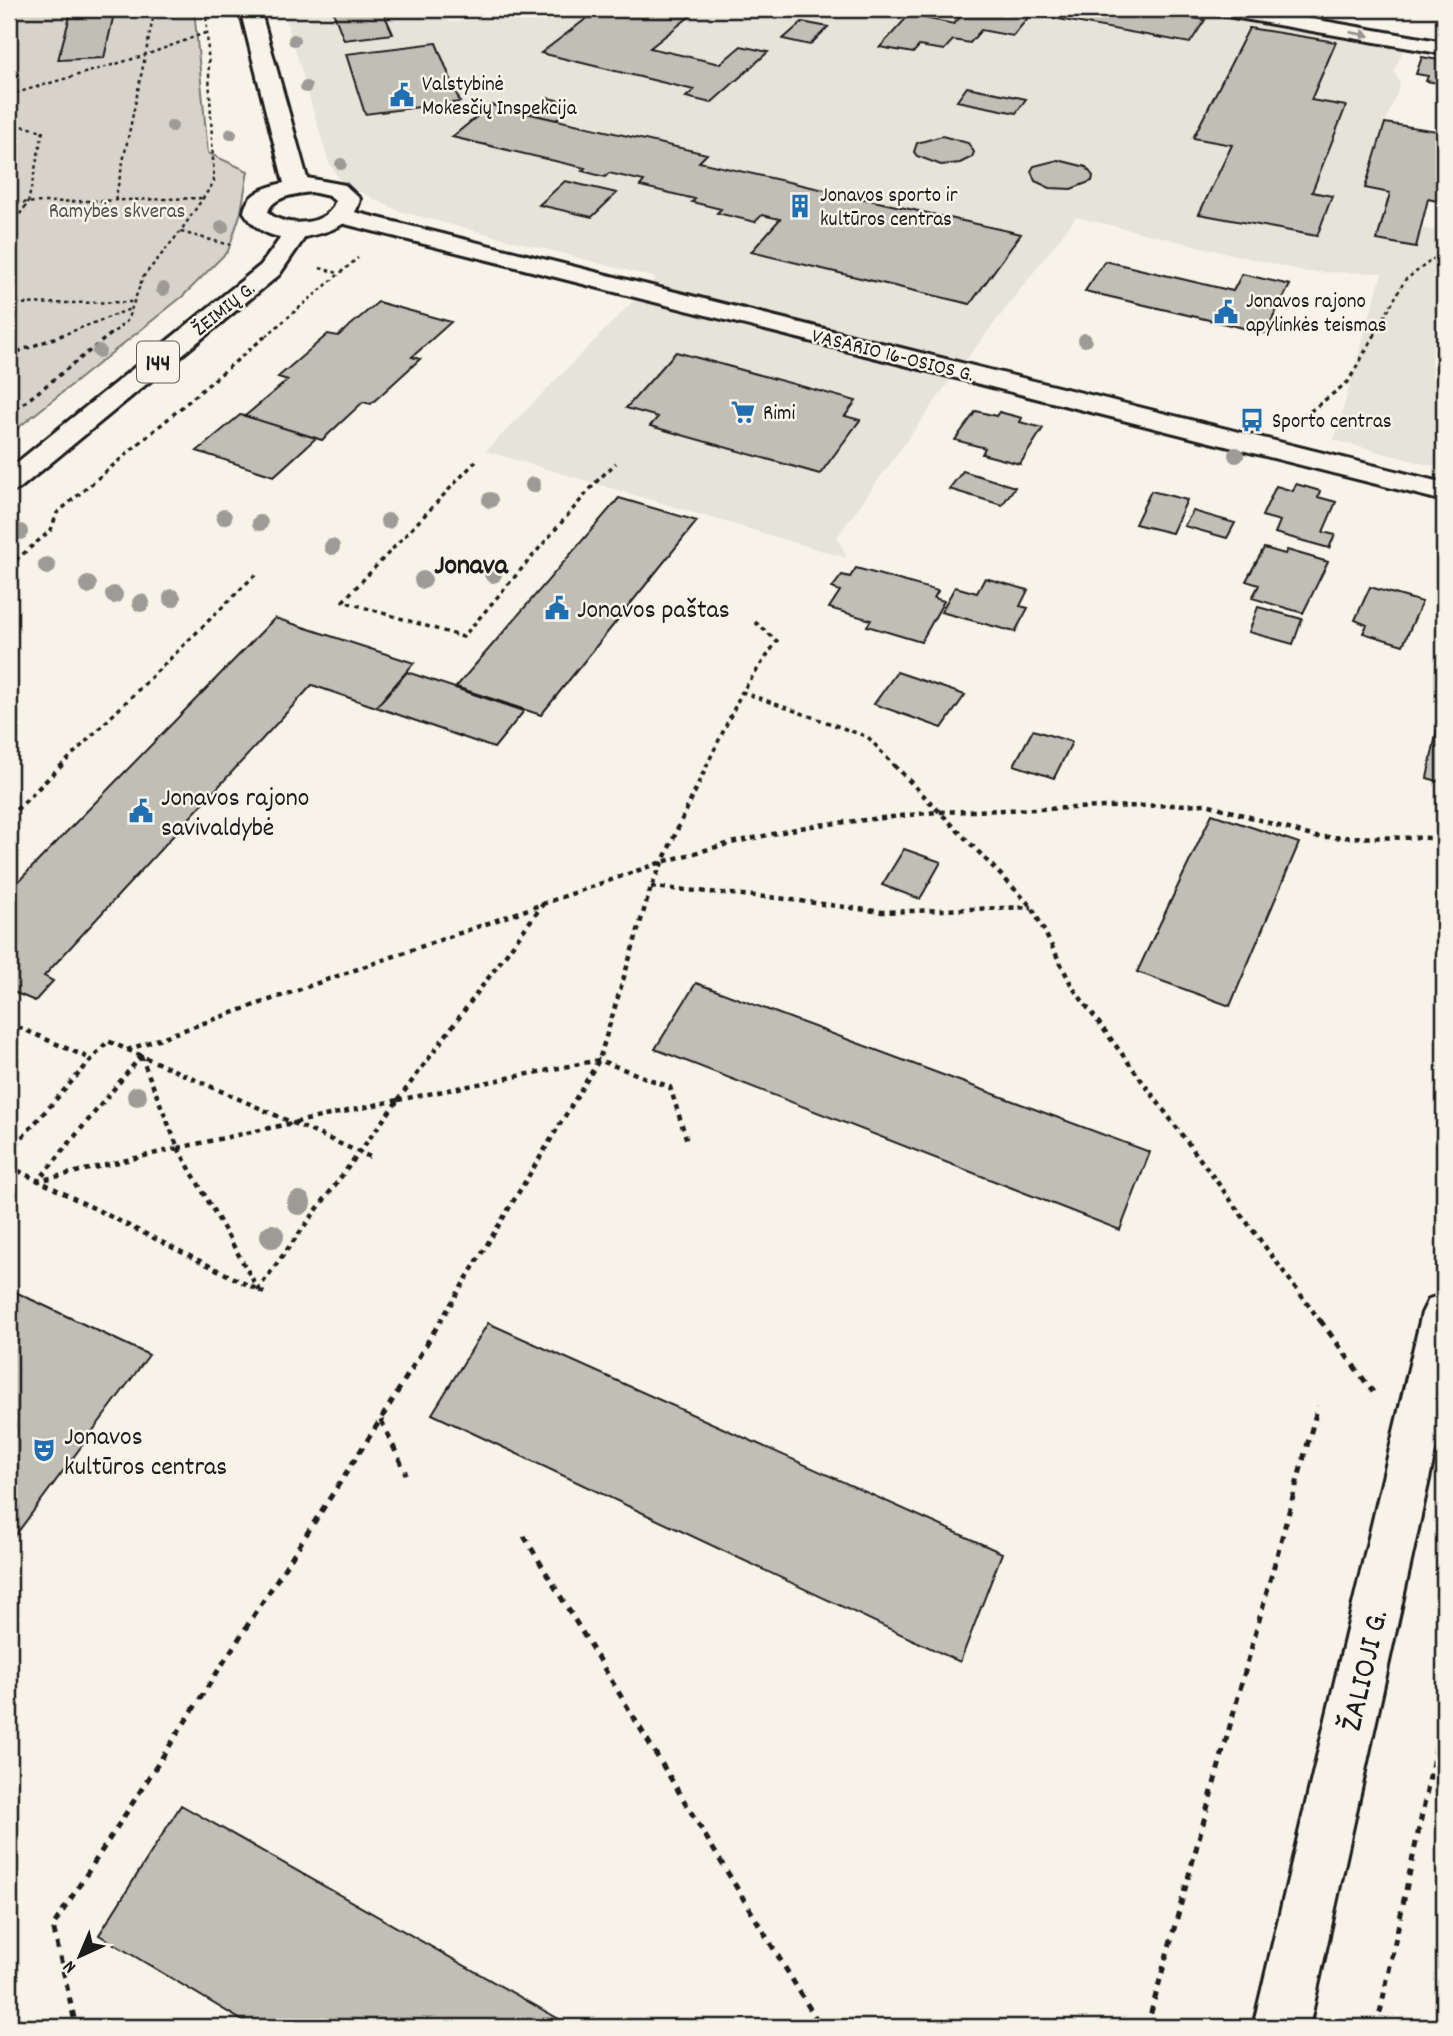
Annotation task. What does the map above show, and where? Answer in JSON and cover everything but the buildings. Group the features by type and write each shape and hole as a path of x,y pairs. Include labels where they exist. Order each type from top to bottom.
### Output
{"main road":[{"path":"250,9 297,186"},
{"path":"1221,9 1444,48"},
{"path":"1325,27 1340,9"},
{"path":"326,186 345,195 349,202 348,209 342,216 322,226 295,230 270,225 257,213 263,199 284,189 326,186"},
{"name":"VASARIO 16-OSIOS G.","path":"342,216 1444,492"},
{"name":"ŽEIMIŲ G.","path":"9,483 270,270 291,241 295,230"},
{"name":"ŽALIOJI G.","path":"1280,2027 1444,1313"}],"path":[{"path":"115,200 143,56 155,9"},
{"path":"9,415 127,321 143,277 214,182 206,9"},
{"path":"9,95 143,56 208,32"},
{"path":"9,123 43,131 27,203 9,229"},
{"path":"9,204 204,198"},
{"path":"1265,447 1348,382 1405,280 1444,251"},
{"path":"9,566 51,530 57,513 339,273"},
{"path":"9,304 133,302"},
{"path":"9,355 131,308"},
{"path":"476,461 343,601 463,636 598,480 616,463"},
{"path":"9,817 256,574"},
{"path":"74,2018 53,1926 381,1419 599,1060 651,887 676,828 742,692 777,641 755,622"},
{"path":"742,692 868,737 937,812 1032,907 1073,988 1413,1446"},
{"path":"127,1050 662,862 810,825 937,812 1207,804 1315,837 1444,838"},
{"path":"651,887 778,898 881,912 1032,907"},
{"path":"258,1289 543,904"},
{"path":"9,1023 92,1059"},
{"path":"9,1152 107,1041 370,1157"},
{"path":"141,1056 177,1146 258,1289"},
{"path":"38,1181 141,1056"},
{"path":"38,1181 287,1122 599,1060 670,1087 687,1141"},
{"path":"9,1166 268,1295"},
{"path":"1147,2027 1318,1406"},
{"path":"381,1419 406,1474"},
{"path":"524,1536 821,2027"},
{"path":"1377,2027 1444,1710"}],"shaded area":[{"path":"283,9 443,9 449,22 500,18 511,9 1182,9 1404,48 1394,71 1400,85 1385,123 1444,132 1444,172 1437,201 1428,199 1421,228 1444,233 1444,469 1334,440 1382,273 1307,272 1076,217 949,382 837,537 847,558 486,451 656,278 399,211 342,183 329,163"}],"green space":[{"name":"Ramybės skveras","path":"9,9 194,9 208,153 248,171 241,212 228,251 183,296 9,435"}],"place":[{"name":"Valstybinė Mokesčių Inspekcija","path":"402,95"},
{"name":"Jonavos sporto ir kultūros centras","path":"800,206"},
{"name":"Jonavos rajono apylinkės teismas","path":"1226,312"},
{"name":"Rimi","path":"743,412"},
{"name":"Sporto centras","path":"1252,420"},
{"name":"Jonavos paštas","path":"557,608"},
{"name":"Jonavos rajono savivaldybė","path":"141,811"},
{"name":"Jonavos kultūros centras","path":"44,1450"}],"district":[{"name":"Jonava","path":"471,563"}]}
